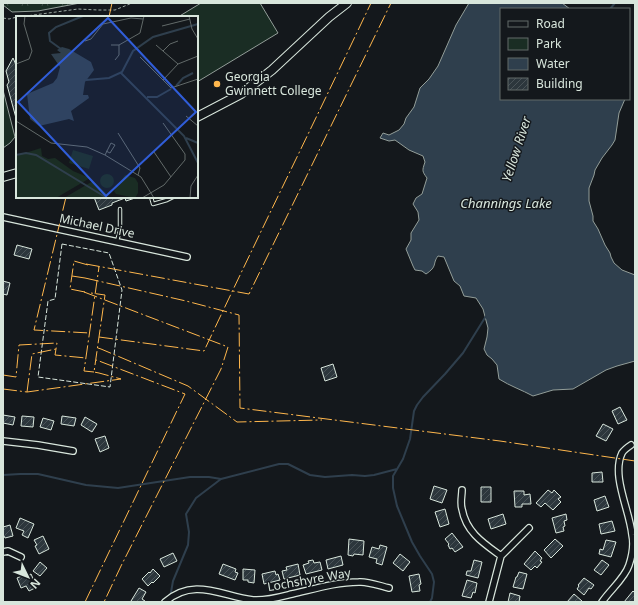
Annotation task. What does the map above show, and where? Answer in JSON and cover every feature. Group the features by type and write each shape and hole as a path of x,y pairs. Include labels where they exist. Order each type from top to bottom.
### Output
{"street":[{"path":"198,116 241,94 272,70 329,17 347,3"},
{"path":"3,177 16,173"},
{"name":"Michael Drive","path":"3,217 187,257"},
{"path":"3,441 73,451"},
{"path":"602,602 622,578 629,566 632,552 632,535 618,476 619,464 623,452 631,445"},
{"path":"462,490 461,508 466,523 484,544 501,556"},
{"path":"489,602 501,556 529,528"},
{"path":"3,552 8,551 22,557"},
{"name":"Lochshyre Way","path":"166,602 171,597 184,591 203,589 254,600 276,598 336,584 360,581 389,588"},
{"path":"228,602 230,595"}],"lane":[{"path":"151,198 153,204 172,198"},
{"path":"117,241 120,230 120,209"}],"path":[{"path":"25,16 78,8 115,10 132,3"},
{"path":"3,18 9,19 16,17"}],"green space":[{"path":"3,3 80,3 38,11 12,12 3,5"},
{"path":"201,3 260,3 278,33 198,81 198,16 180,16"},
{"path":"3,90 15,137 3,148"}],"water":[{"name":"Channings Lake","path":"469,3 562,3 569,8 500,8 500,100 625,100 619,113 615,140 595,170 589,188 589,201 593,221 614,263 622,270 635,275 635,361 606,370 573,389 553,390 533,396 499,379 497,365 487,355 484,349 488,328 483,309 476,298 464,296 460,286 454,281 444,257 438,256 433,267 426,274 422,271 415,270 406,249 411,240 411,233 419,220 418,212 413,204 416,198 422,194 427,178 423,171 425,162 423,156 409,150 395,140 389,141 380,138 383,133 389,135 399,130 404,124 406,118 414,107 420,88 429,79 438,66 456,25"}],"building":[{"path":"13,58 16,65 16,118 7,85 9,82 6,71"},
{"path":"94,198 125,198 112,203 112,205 99,210"},
{"path":"125,198 135,198 126,201"},
{"path":"17,245 32,249 29,259 14,255"},
{"path":"3,281 10,283 7,295 3,294"},
{"path":"333,364 337,377 325,381 321,368"},
{"path":"620,407 627,420 618,424 612,411"},
{"path":"3,415 15,417 13,425 3,423"},
{"path":"22,416 34,417 33,427 21,426"},
{"path":"62,416 76,418 74,426 61,424"},
{"path":"85,417 97,424 92,432 81,425"},
{"path":"43,418 54,421 51,430 40,427"},
{"path":"603,424 613,429 606,441 596,436"},
{"path":"105,436 109,448 100,452 95,439"},
{"path":"602,472 603,482 592,482 592,473"},
{"path":"434,486 447,490 442,503 430,499"},
{"path":"481,487 491,487 491,502 481,502"},
{"path":"548,490 552,493 554,490 561,497 558,499 561,502 553,510 545,503 541,507 536,503"},
{"path":"514,491 524,491 524,495 530,494 531,504 522,504 522,507 515,507"},
{"path":"605,496 609,507 597,511 594,500"},
{"path":"445,509 449,524 440,527 435,512"},
{"path":"503,514 506,524 491,529 488,519"},
{"path":"566,514 567,520 564,521 564,531 556,533 552,518"},
{"path":"20,518 34,524 28,538 22,535 24,531 16,528"},
{"path":"612,521 615,531 601,534 599,524"},
{"path":"10,525 13,536 5,538 3,536 3,527"},
{"path":"452,533 463,547 455,552 452,548 450,549 449,544 445,539"},
{"path":"43,536 49,549 39,554 34,540"},
{"path":"349,539 364,541 363,555 348,555"},
{"path":"555,539 563,546 551,558 544,550"},
{"path":"606,540 616,542 611,557 599,554 600,549 603,550"},
{"path":"380,545 387,547 382,565 376,563 377,559 369,557 372,547 379,549"},
{"path":"535,551 542,558 540,561 542,562 537,568 535,566 531,570 524,564"},
{"path":"173,553 177,561 164,567 160,559"},
{"path":"400,554 410,562 403,571 393,563"},
{"path":"341,556 343,565 328,569 326,560"},
{"path":"313,560 314,563 320,562 322,570 306,574 303,565 309,563 308,561"},
{"path":"474,560 482,562 478,578 466,575 467,571 471,571"},
{"path":"602,560 609,565 601,575 594,570"},
{"path":"40,562 47,568 40,576 33,571"},
{"path":"223,564 236,569 235,572 238,573 235,580 219,574"},
{"path":"298,564 300,575 284,579 282,571 287,570 286,567"},
{"path":"153,569 160,576 148,586 142,579"},
{"path":"243,569 255,570 254,583 248,582 248,580 243,580"},
{"path":"275,571 280,580 264,584 262,574"},
{"path":"519,572 527,574 523,589 513,587"},
{"path":"31,574 37,587 29,591 26,586 21,588 17,578 24,575 25,577"},
{"path":"419,574 421,584 419,585 420,591 412,592 409,576"},
{"path":"584,578 594,585 591,589 589,588 584,595 577,589 579,586 578,585"},
{"path":"467,580 477,583 475,593 473,592 471,598 462,596"},
{"path":"139,588 146,592 142,599 145,601 131,601"},
{"path":"633,591 635,593 635,602 624,602"},
{"path":"510,593 520,596 519,602 508,602"},
{"path":"574,594 582,601 567,602"}],"waterway":[{"name":"Yellow River","path":"611,8 615,3"},
{"path":"430,602 434,582 432,574 412,542 397,506 393,488 393,476 403,459 410,439 414,411 417,405 463,353 486,316"},
{"path":"3,475 38,474 86,485 118,488 190,477 209,477 221,479 279,464 288,464 310,475 325,477 352,475 365,476 397,469"},
{"path":"170,598 173,581 188,545 189,532 186,514 196,498 221,479"}],"fence":[{"path":"62,244 109,253 122,290 110,387 38,377 48,301 55,299 62,244"}],"power":[{"path":"109,16 112,3"},
{"path":"99,337 204,351 371,3"},
{"path":"86,264 249,294 391,3"},
{"path":"66,198 34,330 90,333"},
{"path":"85,292 70,289 74,261 88,265"},
{"path":"94,372 84,371 98,267"},
{"path":"72,276 85,278"},
{"path":"85,278 186,301 239,315 240,408 500,441 635,461"},
{"path":"84,292 228,347 221,369 104,602"},
{"path":"3,389 27,392 121,379 94,372 105,295 91,293"},
{"path":"3,375 16,377 19,345 57,343 55,355 86,358"},
{"path":"98,348 188,386 237,422 322,420"},
{"path":"27,392 32,354 56,349"},
{"path":"85,602 185,394 96,360"}],"place":[{"name":"Georgia Gwinnett College","path":"217,84"}]}
